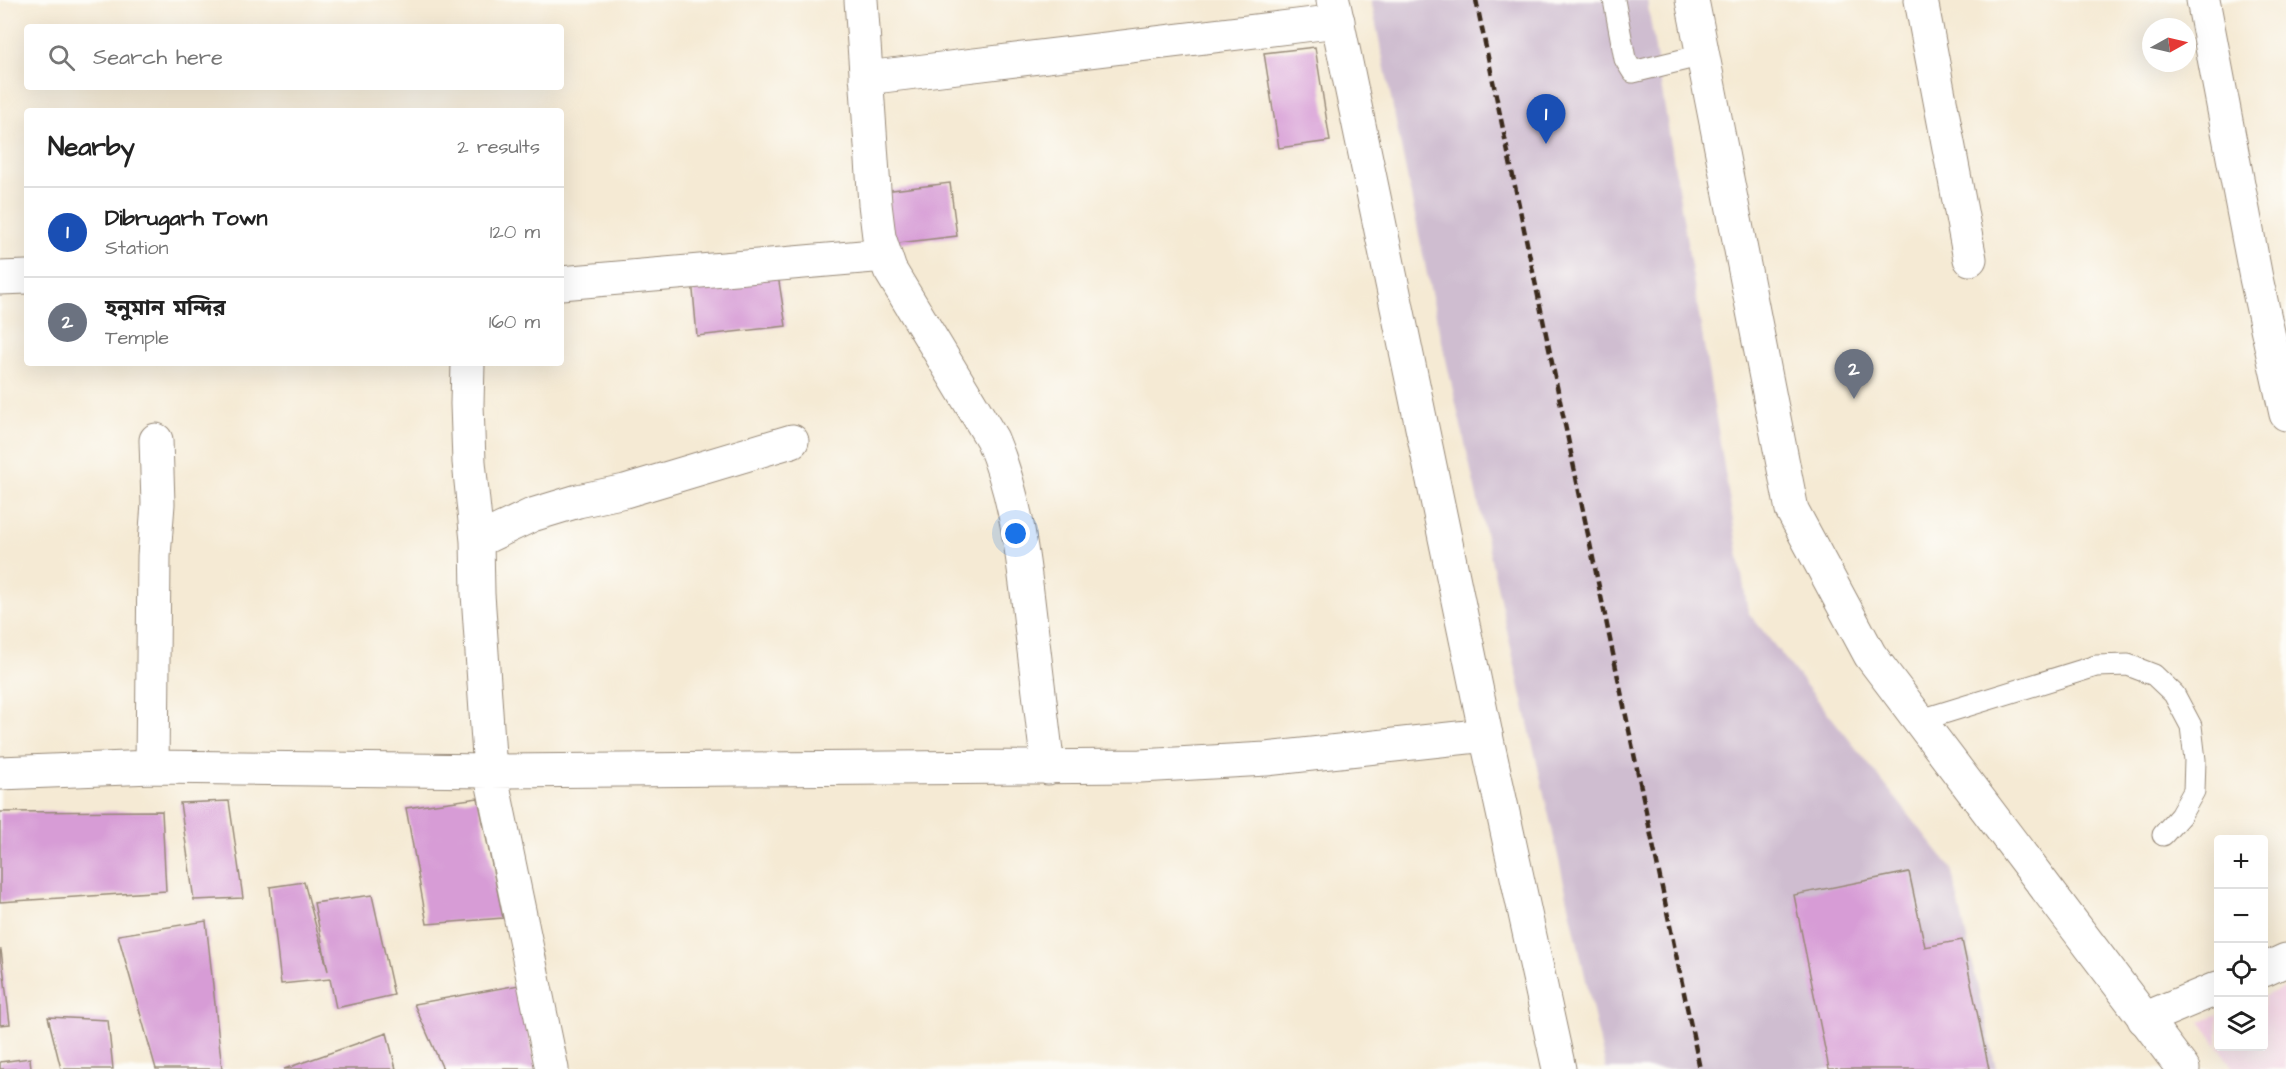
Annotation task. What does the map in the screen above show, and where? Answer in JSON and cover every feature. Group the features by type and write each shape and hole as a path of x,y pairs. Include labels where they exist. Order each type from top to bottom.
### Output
{"street":[{"path":"861,0 879,237 891,270 992,439 1003,465 1014,503 1022,548 1048,768"},
{"path":"1692,0 1792,510 1870,655 2183,1069"},
{"path":"1921,0 1970,260"},
{"path":"2203,0 2256,278 2286,414"},
{"path":"866,78 1336,11 1486,735 1559,1069"},
{"path":"564,283 885,255"},
{"path":"0,278 24,278"},
{"path":"468,366 469,462 477,541 478,594 490,771 552,1069"},
{"path":"152,767 154,556 158,504 156,441"},
{"path":"477,541 541,512 625,491 792,441"},
{"path":"0,773 152,767 490,771 1140,766 1266,759 1486,735"},
{"path":"2268,968 2286,960"},
{"path":"2144,1019 2214,990"}],"lane":[{"path":"1614,0 1625,59 1633,72 1703,55"},
{"path":"1920,720 2096,666 2128,665 2154,675 2174,694 2191,726 2195,760 2194,791 2180,816 2163,835"}],"shaded area":[{"path":"1371,0 1647,0 1748,612 1951,868 1996,1069 1606,1069 1429,284"},
{"path":"2286,987 2286,1069 2234,1069 2221,1051 2268,1051 2268,994"},
{"path":"2214,1017 2214,1041 2201,1022"}],"building":[{"path":"1315,47 1330,141 1279,148 1264,53"},
{"path":"950,183 957,236 890,244 884,191"},
{"path":"777,269 786,326 697,336 692,279"},
{"path":"478,798 503,918 427,924 406,808"},
{"path":"229,801 243,898 194,900 180,803"},
{"path":"162,811 166,891 0,902 0,812"},
{"path":"1909,872 1925,947 1962,940 1989,1069 1829,1069 1794,895"},
{"path":"304,882 328,971 314,903 372,895 394,995 336,1008 330,979 281,984 270,887"},
{"path":"206,921 222,1069 156,1069 118,935"},
{"path":"0,950 10,1024 0,1025"},
{"path":"519,985 536,1069 443,1069 414,1004"},
{"path":"48,1017 108,1020 113,1069 61,1069"},
{"path":"387,1033 396,1069 284,1069"},
{"path":"30,1058 31,1069 0,1069 0,1062"}],"railway":[{"path":"1476,0 1700,1069"}],"place":[{"name":"Dibrugarh Town","path":"1546,144"},
{"name":"হনুমান মন্দির","path":"1854,399"}]}
